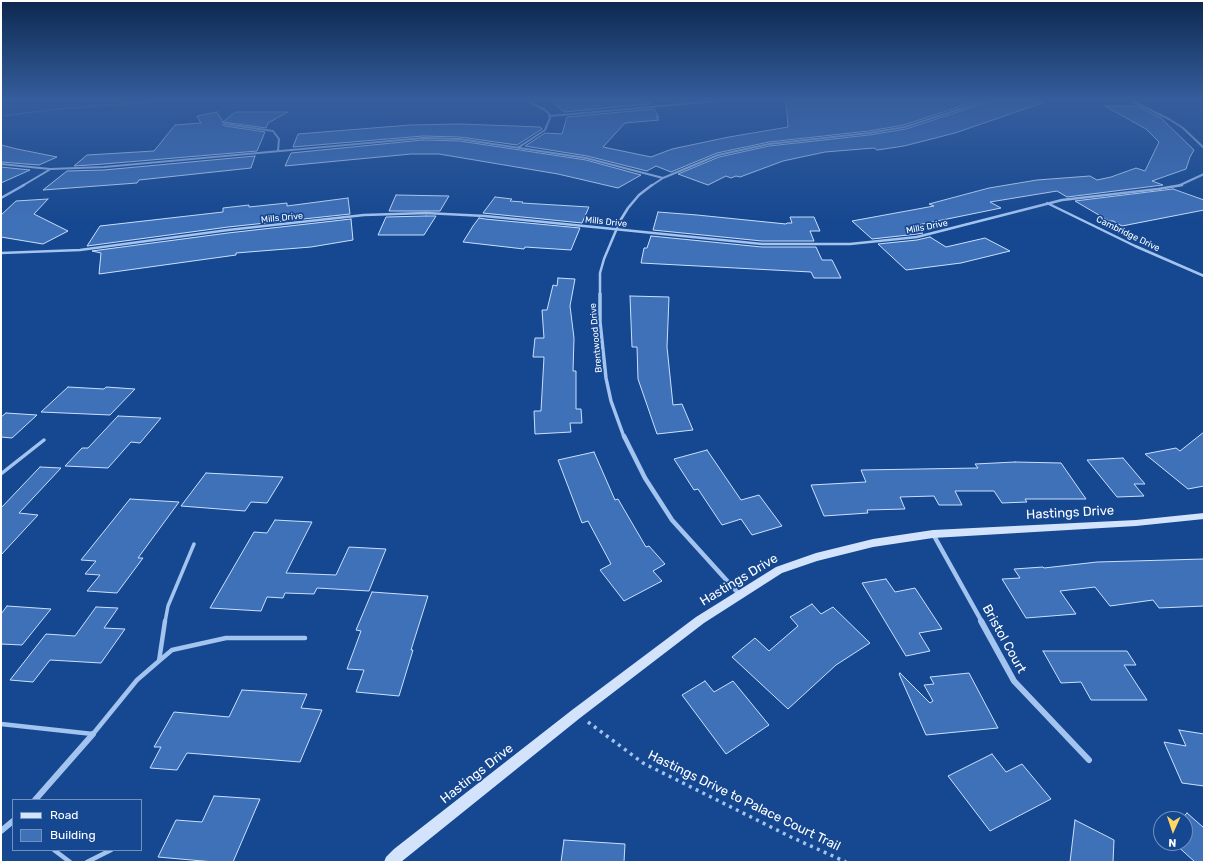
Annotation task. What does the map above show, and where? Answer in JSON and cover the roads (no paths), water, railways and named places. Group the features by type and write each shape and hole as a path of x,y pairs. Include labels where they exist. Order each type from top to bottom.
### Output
{"street":[{"path":"278,151 279,141"},
{"path":"1,164 50,169 104,167 386,141"},
{"path":"475,141 586,158 663,178"},
{"path":"518,148 528,141"},
{"name":"Brentwood Drive","path":"739,594 672,520 645,478 628,447 611,401 606,378 600,322 600,273 616,230 628,208 639,195 663,178 703,160 751,147 785,141"},
{"path":"1,198 50,169"},
{"name":"Mills Drive","path":"1,253 80,250 228,230 364,215 405,213 485,216 762,244 850,244 880,242 924,235 1047,203 1079,197 1158,190 1181,185 1204,174"},
{"name":"Cambridge Drive","path":"1047,203 1135,246 1204,276"},
{"name":"Hastings Drive","path":"391,862 399,854 576,714 700,620 778,570 816,557 873,543 933,534 1136,524 1204,516"},
{"name":"Bristol Court","path":"933,534 1014,681 1089,760"},
{"path":"36,799 93,734"},
{"path":"1,831 12,822"}],"lane":[{"path":"1,474 44,440"},
{"path":"159,661 168,606 194,544"},
{"path":"1,724 93,734 137,680 172,650 226,638 305,638"},
{"path":"55,851 70,862"},
{"path":"87,862 109,851"}]}
